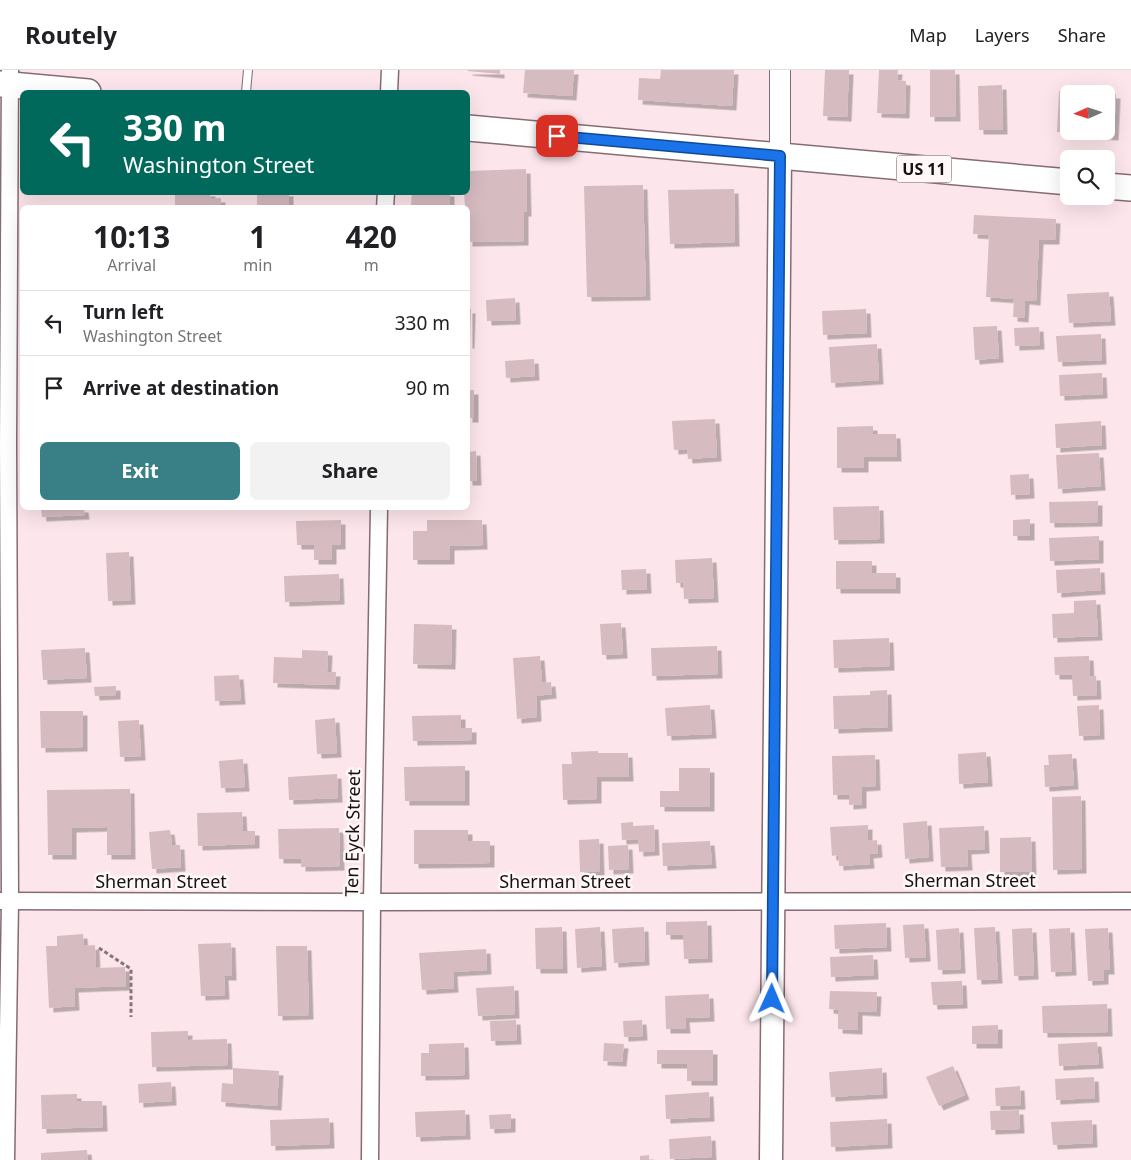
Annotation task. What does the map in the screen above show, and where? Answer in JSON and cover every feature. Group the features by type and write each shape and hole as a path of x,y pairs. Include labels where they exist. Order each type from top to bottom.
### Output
{"main road":[{"path":"7,80 74,90"},
{"name":"US 11","path":"470,128 1060,181"},
{"path":"771,1160 780,156"},
{"path":"1115,187 1131,188"}],"street":[{"path":"389,90 390,70"},
{"path":"780,70 780,156"},
{"path":"6,1160 4,445 7,80"},
{"name":"Ten Eyck Street","path":"370,1160 372,902 380,510"},
{"name":"Sherman Street","path":"5,901 1131,901"}],"lane":[{"path":"246,90 248,70"}],"path":[{"path":"98,948 131,969 131,1017"}],"building":[{"path":"500,70 500,74 468,71"},
{"path":"525,70 574,70 572,96 523,93"},
{"path":"661,70 734,70 732,106 638,100 639,78 660,79"},
{"path":"825,70 849,70 847,117 823,116"},
{"path":"879,70 898,70 897,80 906,81 905,114 877,113"},
{"path":"930,70 955,70 956,117 930,117"},
{"path":"1002,85 1003,130 979,130 978,86"},
{"path":"1059,91 1060,91 1060,132 1057,132"},
{"path":"526,169 527,212 524,212 524,241 470,242 470,205 465,205 464,195 470,195 470,171"},
{"path":"643,185 646,296 587,297 584,186"},
{"path":"734,189 735,242 670,244 668,190"},
{"path":"175,195 210,195 210,198 221,198 221,205 175,205"},
{"path":"257,195 289,195 289,205 257,205"},
{"path":"412,195 450,195 450,205 411,205"},
{"path":"974,215 1056,219 1055,240 1039,240 1036,301 1025,300 1024,318 1013,317 1014,299 986,297 989,235 973,234"},
{"path":"1109,292 1111,321 1069,323 1067,294"},
{"path":"515,298 516,320 487,321 486,300"},
{"path":"470,309 471,309 470,344"},
{"path":"866,309 867,333 823,335 822,311"},
{"path":"997,326 999,358 975,360 973,327"},
{"path":"1039,327 1040,345 1015,346 1014,328"},
{"path":"1101,334 1102,360 1058,362 1056,336"},
{"path":"877,344 879,380 831,383 829,347"},
{"path":"534,359 535,376 506,378 505,361"},
{"path":"1102,373 1103,394 1060,396 1059,375"},
{"path":"470,390 474,390 474,418 470,418"},
{"path":"715,419 717,457 688,459 687,449 674,450 672,421"},
{"path":"1101,421 1102,445 1056,448 1055,424"},
{"path":"873,426 873,434 896,434 897,457 864,457 864,468 837,468 837,427"},
{"path":"476,451 477,481 470,481 470,452"},
{"path":"1099,453 1101,486 1058,489 1056,455"},
{"path":"1029,474 1030,494 1011,495 1010,475"},
{"path":"1098,501 1098,522 1050,523 1049,502"},
{"path":"879,506 880,539 834,540 833,507"},
{"path":"41,510 84,510 85,515 42,517"},
{"path":"1030,519 1030,536 1013,536 1013,520"},
{"path":"341,520 341,545 332,545 332,560 314,560 314,545 297,545 296,521"},
{"path":"427,520 482,520 483,545 450,546 450,560 413,560 413,531 427,531"},
{"path":"1099,536 1099,559 1050,561 1049,538"},
{"path":"129,552 131,600 108,601 106,553"},
{"path":"712,558 714,598 684,599 683,583 676,583 675,560"},
{"path":"836,561 872,561 872,573 896,573 896,589 836,589"},
{"path":"1100,568 1101,590 1057,593 1056,570"},
{"path":"646,569 647,589 622,590 621,570"},
{"path":"339,574 340,600 285,602 284,576"},
{"path":"1096,600 1098,636 1053,638 1052,614 1074,613 1074,601"},
{"path":"621,623 623,654 602,655 600,624"},
{"path":"414,624 452,625 451,665 413,664"},
{"path":"889,638 890,666 834,668 833,640"},
{"path":"717,646 718,674 652,676 651,648"},
{"path":"85,648 87,678 43,680 41,650"},
{"path":"302,650 328,651 327,672 336,672 335,685 273,683 274,657 302,658"},
{"path":"540,656 542,683 551,682 552,694 536,696 537,717 517,719 513,658"},
{"path":"1089,656 1090,676 1096,676 1097,695 1073,696 1072,675 1055,675 1054,657"},
{"path":"239,675 241,700 215,701 214,676"},
{"path":"116,686 116,695 95,696 94,687"},
{"path":"887,690 888,727 834,729 833,696 870,695 870,691"},
{"path":"710,705 712,734 667,736 665,708"},
{"path":"1099,705 1100,735 1079,736 1077,706"},
{"path":"40,711 83,711 83,747 41,748"},
{"path":"461,715 461,728 472,728 472,740 413,741 412,716"},
{"path":"335,718 337,753 317,754 315,720"},
{"path":"139,720 141,756 120,757 118,721"},
{"path":"598,751 598,753 628,753 629,777 597,777 597,799 563,800 562,764 572,764 571,752"},
{"path":"986,752 988,782 959,784 958,754"},
{"path":"1072,754 1074,785 1045,787 1044,765 1049,765 1048,755"},
{"path":"875,755 876,786 862,787 862,804 849,805 849,795 833,795 832,756"},
{"path":"243,759 245,787 221,788 219,761"},
{"path":"465,766 465,801 405,801 404,767"},
{"path":"679,768 710,768 710,807 660,807 660,791 679,791"},
{"path":"337,774 338,798 289,800 288,777"},
{"path":"130,789 131,855 107,855 107,827 72,828 72,855 48,855 47,790"},
{"path":"1081,796 1082,869 1053,870 1052,797"},
{"path":"242,812 243,831 255,831 255,844 198,846 197,813"},
{"path":"927,821 929,857 905,859 903,823"},
{"path":"633,822 633,826 654,825 655,851 639,852 638,839 622,840 621,823"},
{"path":"868,825 868,841 877,840 878,853 869,854 870,864 839,866 838,855 832,856 830,827"},
{"path":"984,826 985,849 967,850 968,866 941,867 939,828"},
{"path":"339,828 340,866 301,867 301,859 279,859 278,829"},
{"path":"170,830 172,845 180,845 181,867 152,869 149,832"},
{"path":"414,830 468,830 468,841 490,841 490,863 414,864"},
{"path":"1031,837 1032,872 1000,872 1000,838"},
{"path":"599,839 600,871 580,872 579,840"},
{"path":"710,841 712,864 663,866 662,843"},
{"path":"628,845 629,869 609,870 608,846"},
{"path":"707,921 708,958 684,959 683,935 666,935 666,922"},
{"path":"886,923 887,947 835,949 834,925"},
{"path":"924,924 926,957 905,958 903,925"},
{"path":"562,927 563,969 536,969 535,928"},
{"path":"600,927 602,966 577,968 575,929"},
{"path":"644,927 645,961 614,963 612,929"},
{"path":"995,927 998,979 977,980 974,928"},
{"path":"959,928 961,969 938,970 936,930"},
{"path":"1032,928 1034,975 1014,976 1012,929"},
{"path":"1070,928 1072,971 1051,972 1049,929"},
{"path":"1108,928 1110,970 1104,970 1104,980 1088,981 1085,929"},
{"path":"83,934 84,946 95,945 96,968 125,967 126,986 74,988 75,1006 49,1008 46,946 57,946 57,936"},
{"path":"231,943 232,976 224,976 225,995 201,996 198,944"},
{"path":"276,946 307,946 309,1015 278,1016"},
{"path":"486,949 487,970 453,972 454,988 422,990 419,953"},
{"path":"873,955 874,975 831,977 830,957"},
{"path":"962,981 963,1004 933,1005 931,982"},
{"path":"514,986 515,1014 478,1016 476,988"},
{"path":"830,991 877,992 876,1012 858,1011 858,1030 838,1029 838,1010 829,1009"},
{"path":"709,994 710,1017 685,1018 686,1029 666,1029 665,996"},
{"path":"1107,1004 1108,1032 1043,1033 1042,1006"},
{"path":"516,1020 517,1040 491,1041 490,1021"},
{"path":"642,1020 643,1036 624,1037 623,1021"},
{"path":"998,1025 998,1044 972,1044 972,1026"},
{"path":"188,1031 188,1040 227,1039 228,1065 152,1067 151,1032"},
{"path":"1097,1042 1099,1064 1059,1066 1058,1044"},
{"path":"464,1043 465,1075 421,1076 421,1053 429,1053 429,1044"},
{"path":"604,1043 624,1044 622,1062 603,1061"},
{"path":"657,1050 713,1050 713,1081 687,1081 687,1064 657,1064"},
{"path":"953,1066 965,1095 939,1106 926,1077"},
{"path":"233,1068 279,1071 277,1106 221,1102 222,1083 233,1084"},
{"path":"882,1068 883,1094 831,1097 829,1072"},
{"path":"1094,1077 1095,1098 1056,1100 1055,1079"},
{"path":"171,1082 172,1101 139,1103 138,1084"},
{"path":"1020,1086 1021,1105 996,1106 995,1088"},
{"path":"709,1092 710,1117 666,1119 665,1095"},
{"path":"77,1094 77,1101 102,1101 103,1127 42,1129 41,1095"},
{"path":"465,1110 466,1135 416,1137 415,1112"},
{"path":"1019,1110 1020,1129 991,1130 990,1111"},
{"path":"511,1114 511,1128 490,1129 489,1115"},
{"path":"329,1118 330,1144 271,1146 270,1120"},
{"path":"887,1119 888,1144 831,1147 830,1122"},
{"path":"1092,1120 1093,1143 1053,1145 1051,1122"},
{"path":"711,1136 712,1157 670,1159 669,1139"},
{"path":"87,1150 88,1160 41,1160 41,1153"},
{"path":"649,1155 649,1160 640,1160 640,1156"}],"route":[{"path":"557,136 780,156 772,999"}]}
